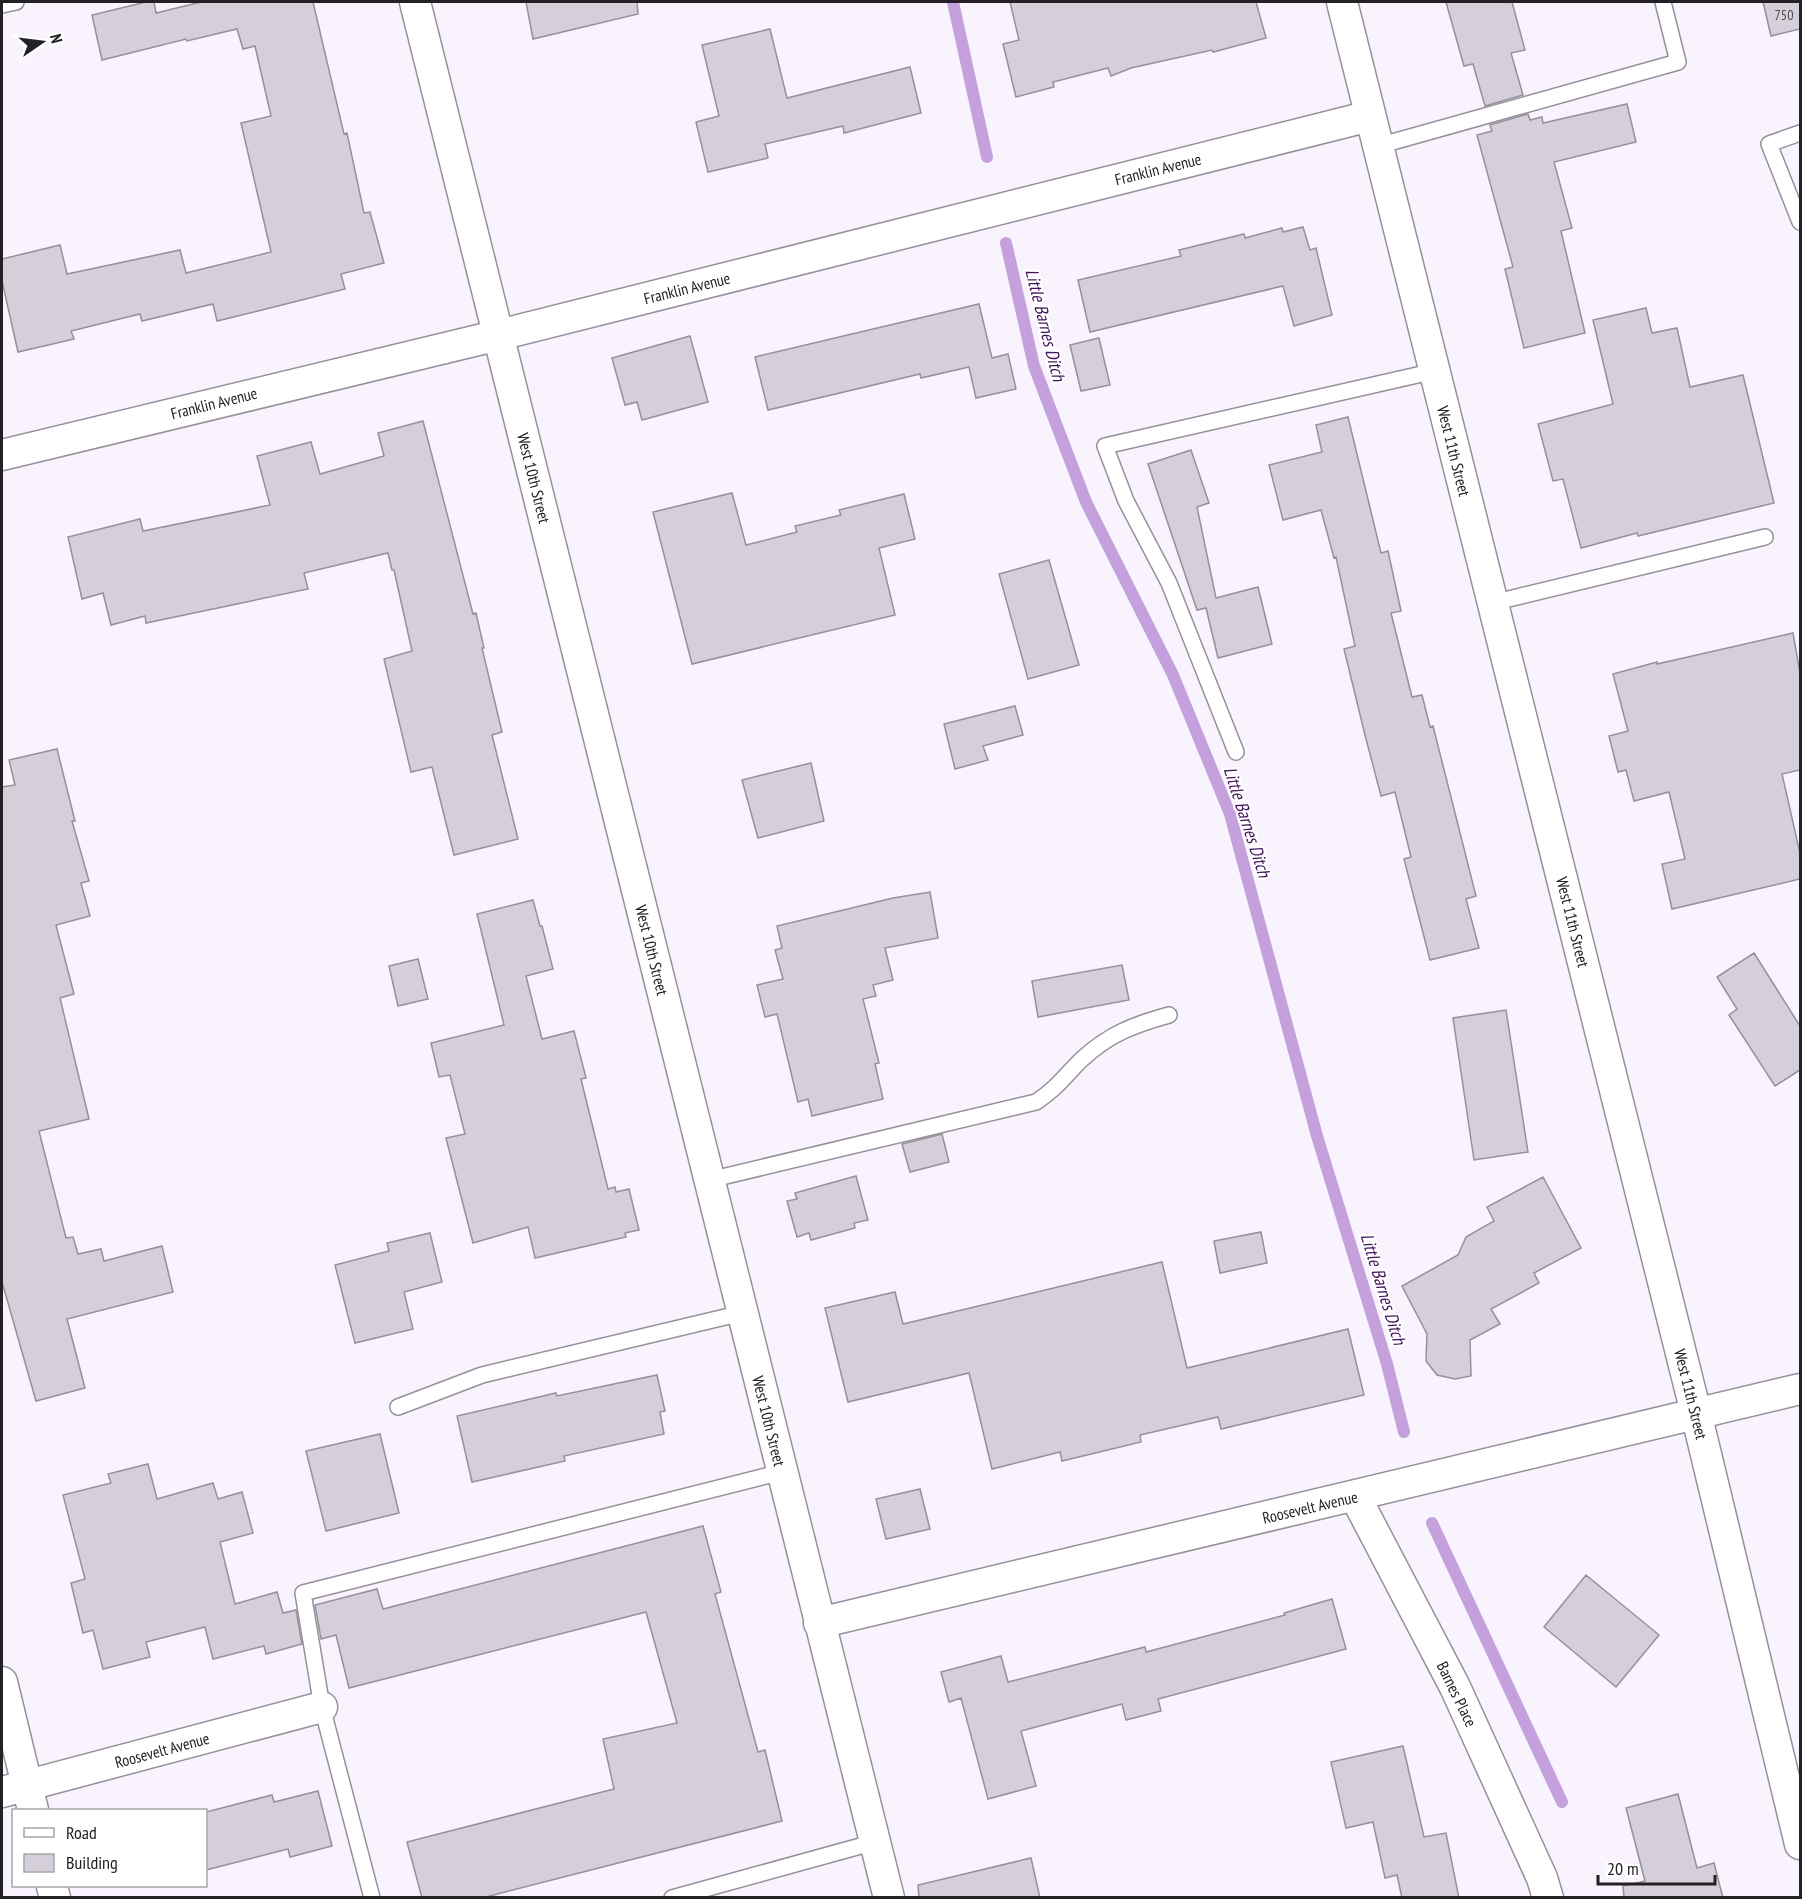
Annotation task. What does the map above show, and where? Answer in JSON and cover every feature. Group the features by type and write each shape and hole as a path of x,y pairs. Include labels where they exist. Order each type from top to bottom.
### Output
{"street":[{"name":"West 10th Street","path":"415,2 889,1898"},
{"name":"West 11th Street","path":"1342,2 1696,1413 1800,1844"},
{"name":"Franklin Avenue","path":"2,454 499,335 1370,116"},
{"name":"Roosevelt Avenue","path":"819,1623 1800,1389"},
{"name":"Barnes Place","path":"1355,1496 1455,1688 1542,1878 1548,1898"},
{"path":"2,1682 21,1796"},
{"name":"Roosevelt Avenue","path":"21,1796 322,1707"}],"lane":[{"path":"2,5 16,2"},
{"path":"1378,146 1678,62 1663,2"},
{"path":"1800,133 1769,144 1800,222"},
{"path":"1236,752 1169,583 1126,501 1105,446 1435,371"},
{"path":"1492,603 1765,537"},
{"path":"709,1180 1036,1102 1053,1091 1082,1060 1113,1035 1133,1025 1169,1015"},
{"path":"398,1407 482,1375 742,1313"},
{"path":"372,1898 322,1707 303,1593 782,1472"},
{"path":"672,1898 875,1842"}],"building":[{"path":"154,2 156,13 201,2 313,2 344,134 347,133 364,213 370,212 384,263 341,274 345,289 217,321 213,304 142,321 140,314 71,331 74,339 18,352 2,281 2,259 60,245 67,274 180,250 186,273 271,252 241,123 271,116 255,46 243,49 237,29 102,60 92,15"},
{"path":"526,2 637,2 638,14 533,39"},
{"path":"1010,2 1256,2 1266,38 1213,52 1212,50 1131,68 1111,76 1108,68 1053,82 1054,87 1016,97 1003,44 1019,40"},
{"path":"1446,2 1512,2 1525,50 1511,53 1523,95 1485,106 1473,64 1464,66"},
{"path":"1763,2 1800,2 1800,29 1771,36"},
{"path":"770,29 787,98 910,67 921,113 844,133 843,126 765,144 768,158 708,172 696,122 719,116 702,45"},
{"path":"1627,104 1636,142 1554,162 1572,228 1561,231 1585,333 1524,348 1505,269 1513,267 1477,135 1492,131 1490,125 1528,114 1530,120 1542,117 1543,123"},
{"path":"1303,227 1310,250 1316,248 1332,315 1294,326 1283,286 1090,332 1078,280 1181,256 1179,250 1244,234 1245,238 1282,228 1283,232"},
{"path":"979,304 992,358 1008,354 1016,389 976,398 969,367 921,378 920,374 768,410 755,357"},
{"path":"1646,308 1652,333 1677,328 1690,387 1743,375 1774,503 1638,536 1637,533 1581,548 1563,479 1553,481 1538,424 1613,404 1593,320"},
{"path":"690,336 708,402 642,420 637,402 625,405 612,358"},
{"path":"1099,338 1110,385 1081,391 1070,345"},
{"path":"1348,417 1381,553 1388,551 1401,611 1391,613 1412,697 1422,695 1430,727 1433,726 1476,896 1466,899 1479,948 1430,960 1404,859 1411,857 1395,792 1381,796 1344,649 1355,646 1336,557 1334,558 1321,510 1283,520 1269,465 1322,452 1316,425"},
{"path":"423,421 484,648 482,648 502,732 492,735 518,839 454,855 432,767 411,772 384,659 412,651 388,553 304,573 308,589 146,623 145,616 111,625 103,593 82,599 68,537 140,519 143,531 270,505 257,456 311,442 320,474 384,456 378,433"},
{"path":"1191,450 1209,503 1197,507 1216,598 1258,587 1272,644 1218,658 1206,608 1197,610 1148,464"},
{"path":"732,493 746,545 797,532 795,526 841,515 839,510 904,494 915,539 879,548 895,615 692,664 653,512"},
{"path":"1049,560 1079,665 1028,679 999,574"},
{"path":"1793,633 1800,673 1800,770 1782,774 1800,853 1800,879 1672,909 1662,864 1685,859 1669,792 1634,801 1626,770 1618,772 1609,736 1628,731 1613,674 1657,662 1657,664"},
{"path":"1015,706 1023,735 983,746 988,760 955,769 944,724"},
{"path":"57,749 75,821 72,821 89,881 81,883 90,916 56,925 74,994 60,998 89,1119 39,1131 66,1238 73,1237 78,1254 101,1249 104,1261 162,1246 173,1292 67,1319 85,1388 36,1401 2,1282 2,787 15,785 9,760"},
{"path":"811,763 824,821 758,838 742,780"},
{"path":"930,892 938,938 885,948 893,980 873,985 876,996 863,999 879,1063 875,1064 883,1099 812,1116 808,1099 798,1102 777,1014 765,1017 757,985 783,979 775,950 782,948 777,926 893,898"},
{"path":"533,900 553,969 526,976 542,1039 574,1031 586,1078 581,1079 608,1189 615,1187 616,1192 629,1189 639,1230 625,1233 626,1237 535,1258 528,1227 473,1243 446,1138 465,1134 450,1075 439,1077 431,1043 504,1025 477,914"},
{"path":"1754,953 1800,1026 1800,1070 1775,1086 1729,1015 1737,1009 1717,977"},
{"path":"418,959 428,999 398,1006 389,966"},
{"path":"1122,965 1129,1000 1038,1017 1032,981"},
{"path":"1506,1010 1528,1152 1474,1160 1453,1018"},
{"path":"942,1134 949,1162 910,1172 902,1144"},
{"path":"856,1176 868,1220 854,1223 855,1228 811,1240 809,1233 797,1237 787,1201 797,1199 795,1193"},
{"path":"1543,1177 1581,1248 1534,1273 1539,1283 1491,1309 1500,1324 1470,1340 1471,1376 1455,1379 1437,1375 1426,1361 1427,1334 1402,1286 1458,1255 1466,1237 1494,1221 1487,1207"},
{"path":"1261,1232 1267,1263 1220,1273 1214,1241"},
{"path":"430,1233 442,1282 404,1292 413,1329 355,1343 335,1265 389,1251 387,1243"},
{"path":"1162,1262 1187,1368 1348,1329 1364,1395 1221,1429 1218,1417 1140,1435 1141,1442 1062,1461 1060,1452 992,1469 969,1373 848,1402 825,1308 895,1292 903,1324"},
{"path":"657,1375 665,1411 660,1412 664,1434 564,1456 565,1461 472,1482 457,1416 556,1393 557,1396"},
{"path":"380,1434 399,1513 326,1531 306,1451"},
{"path":"148,1464 157,1499 213,1483 218,1499 242,1492 253,1533 220,1542 235,1604 277,1592 283,1613 296,1610 302,1644 266,1654 264,1646 213,1659 205,1627 146,1642 150,1657 103,1669 93,1630 83,1633 71,1583 85,1579 63,1495 111,1483 108,1474"},
{"path":"920,1489 930,1529 886,1539 876,1499"},
{"path":"703,1526 721,1592 715,1594 758,1752 765,1750 782,1821 482,1898 422,1898 407,1842 614,1789 603,1739 677,1723 646,1612 349,1688 336,1635 321,1639 315,1605 377,1589 383,1609"},
{"path":"1586,1575 1659,1635 1616,1687 1544,1627"},
{"path":"1332,1599 1346,1649 1158,1699 1161,1711 1126,1720 1122,1704 1021,1731 1036,1786 988,1799 961,1698 949,1702 941,1672 1001,1656 1008,1682 1145,1647 1146,1652 1285,1615 1284,1613"},
{"path":"1403,1746 1424,1837 1446,1833 1459,1898 1402,1898 1397,1875 1385,1878 1373,1822 1346,1828 1331,1762"},
{"path":"318,1791 332,1846 290,1857 288,1849 207,1870 207,1812 272,1795 274,1802"},
{"path":"1678,1794 1697,1868 1714,1863 1723,1898 1624,1898 1623,1886 1645,1881 1626,1808"},
{"path":"1031,1858 1040,1898 919,1898 918,1885"}],"waterway":[{"name":"Little Barnes Ditch","path":"953,2 987,157"},
{"name":"Little Barnes Ditch","path":"1006,243 1034,366 1086,502 1173,675 1230,814 1317,1136 1387,1364 1404,1432"},
{"name":"Little Barnes Ditch","path":"1432,1523 1562,1802"}]}
